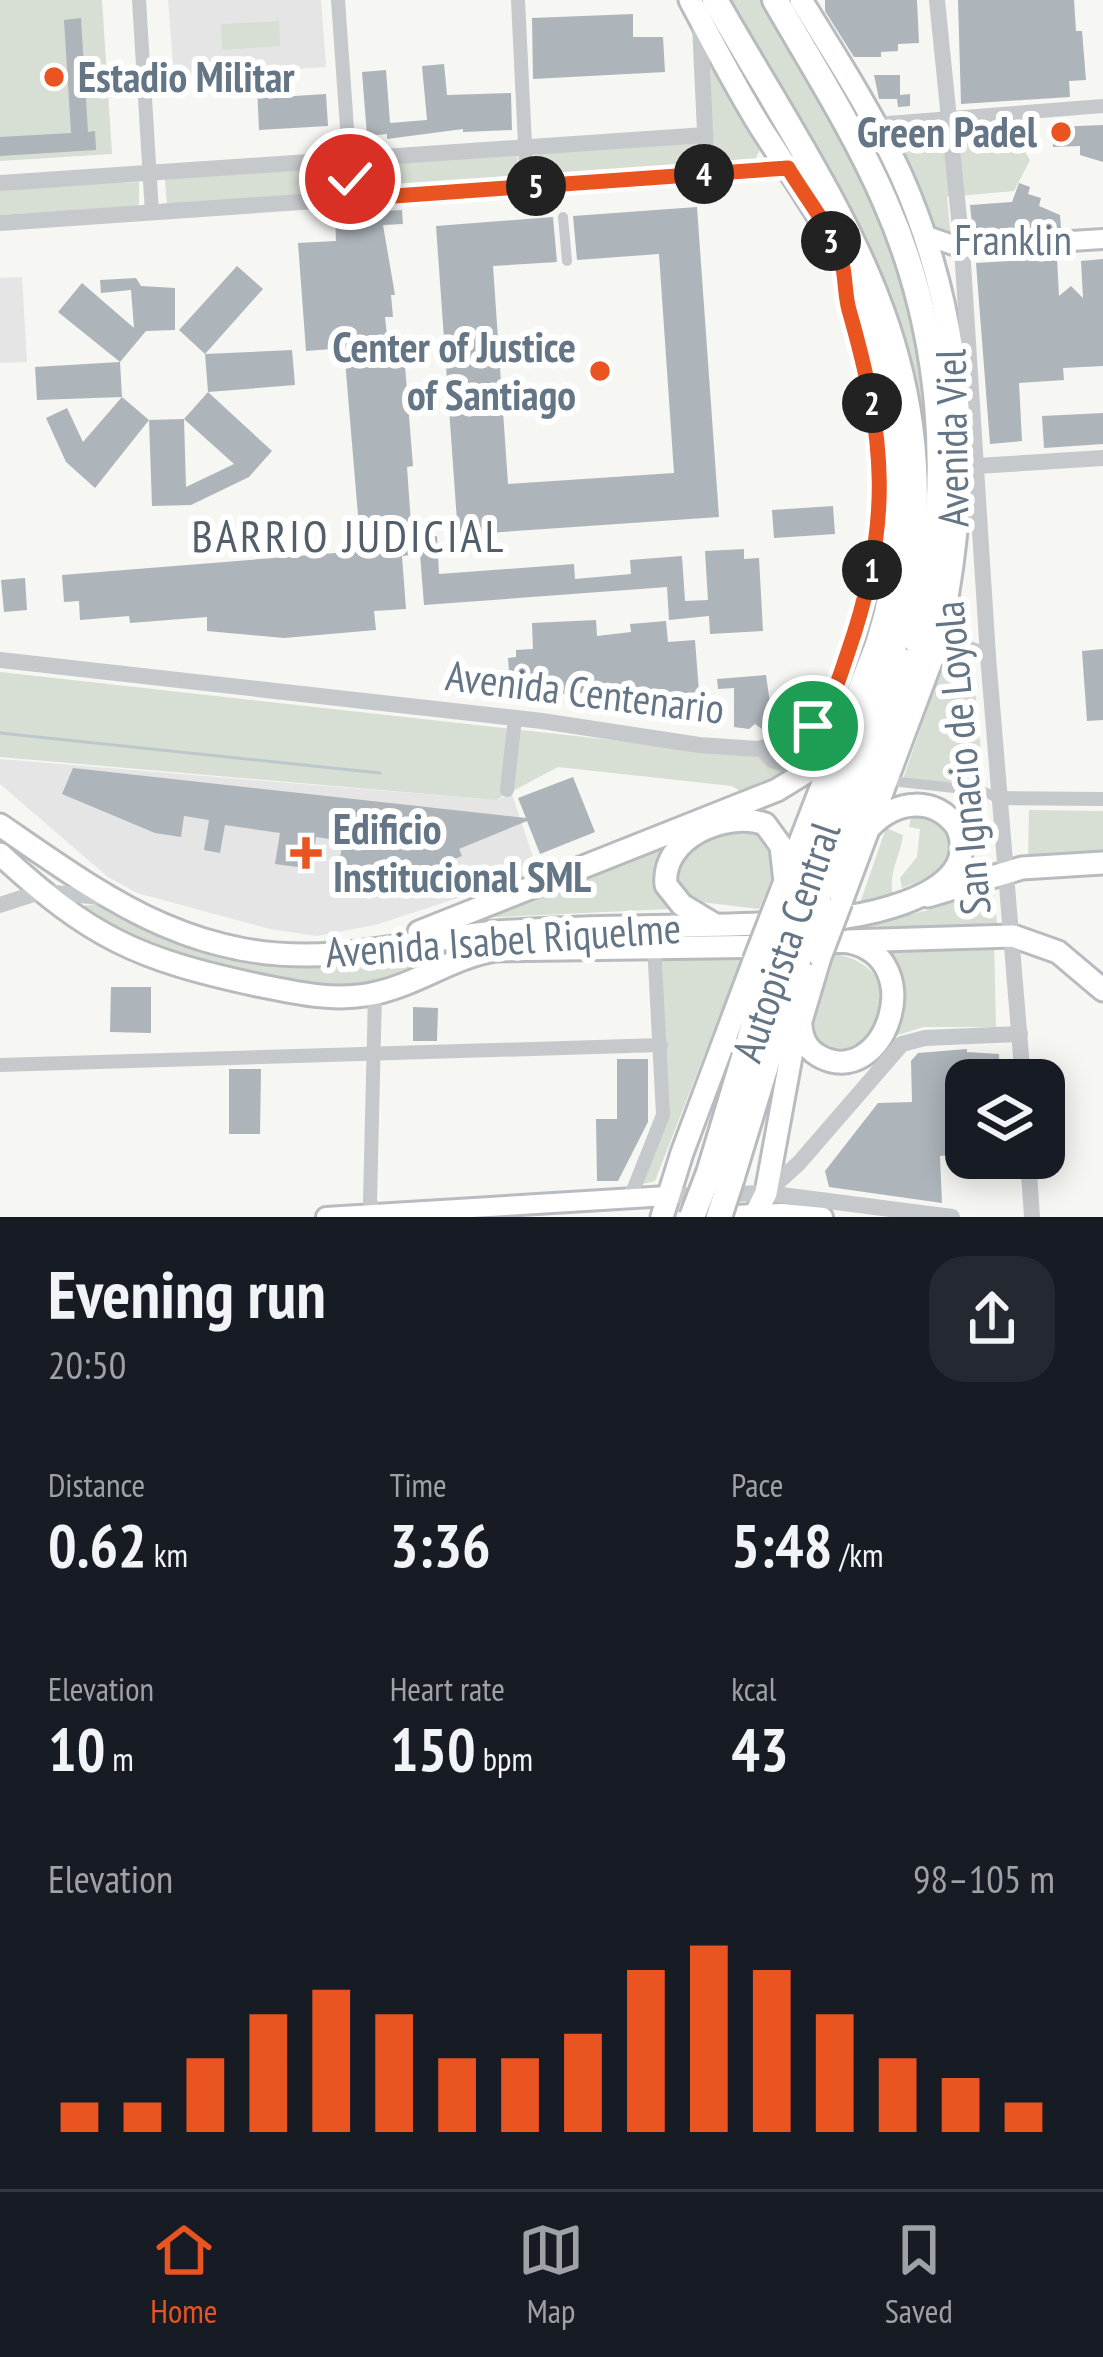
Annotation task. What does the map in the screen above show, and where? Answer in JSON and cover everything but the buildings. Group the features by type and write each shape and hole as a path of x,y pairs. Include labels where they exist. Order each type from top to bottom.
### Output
{"highway":[{"name":"Autopista Central","path":"719,1217 721,1175 786,961 907,630 938,530 941,471 936,391 906,254 874,178 775,0"},
{"name":"Autopista Central","path":"702,6 856,247 895,341 911,416 916,478 907,630"},
{"path":"921,308 938,343 968,476"},
{"name":"Autopista Central","path":"688,1217 721,1175"}],"main road":[{"name":"Avenida Viel","path":"702,6 734,82 840,255 875,329 896,419 907,630 871,826 807,905 785,882 844,734 907,630 952,565 968,476 946,308 925,235 875,124 801,0"},
{"name":"Franklin","path":"925,235 962,248 1103,239"},
{"path":"378,948 777,790 808,771 844,734"},
{"path":"871,826 894,808 910,805 934,808 954,824 962,844 958,858 920,898"},
{"path":"718,925 688,910 669,891 667,864 685,841 739,820 765,824 782,846 785,882"},
{"name":"Avenida Isabel Riquelme","path":"0,825 104,897 167,928 246,950 309,955 498,932 847,918 1006,871 1103,862"},
{"name":"Avenida Isabel Riquelme","path":"0,854 40,892 103,936 175,966 313,996 375,994 454,960 495,950 1013,936"},
{"path":"326,1217 490,1212 630,1198 664,1207 786,961 807,905"},
{"path":"1013,936 1058,952 1103,990"},
{"path":"786,961 804,1042 829,1060 860,1057 884,1034 894,1008 892,982 878,959 848,941"},
{"path":"759,1208 800,1016"},
{"path":"688,1217 759,1208 823,1217"}],"street":[{"path":"139,0 152,213"},
{"path":"338,0 352,199"},
{"path":"518,0 527,186"},
{"name":"San Ignacio de Loyola","path":"937,0 962,248 968,476 1022,1059"},
{"path":"702,6 707,174"},
{"path":"875,124 1103,106"},
{"path":"0,183 704,135"},
{"path":"664,138 674,155 667,176"},
{"path":"0,223 788,168"},
{"path":"563,217 567,261"},
{"name":"Avenida Centenario","path":"0,660 758,749 795,740 818,722 831,701 866,595 880,522 880,456 840,255"},
{"path":"968,476 1103,458"},
{"path":"866,595 907,630"},
{"path":"852,640 907,630 946,638 988,656"},
{"path":"507,790 515,718"},
{"path":"758,749 771,763 788,768"},
{"path":"900,782 982,791 998,798 1103,799"},
{"path":"0,905 40,892 104,897"},
{"path":"630,1198 663,1115 654,945"},
{"path":"375,994 370,1201 375,1216"},
{"path":"759,1208 902,1044 925,1037 1020,1034"},
{"path":"0,1065 661,1045"},
{"path":"1029,1179 1032,1217"},
{"path":"664,1207 952,1217"}],"shaded area":[{"name":"Estadio Militar","path":"0,0 102,0 112,154 0,161"},
{"path":"168,0 321,0 326,67 174,77"},
{"path":"724,0 762,0 869,194 901,274 928,430 925,541 919,413 890,305 841,199"},
{"path":"279,21 280,46 222,50 221,24"},
{"path":"708,67 760,149 755,160 715,162"},
{"path":"1005,120 1030,160 1014,191 947,197 951,239 928,226 885,130"},
{"path":"697,139 699,168 535,178 533,149"},
{"path":"517,152 519,179 360,191 358,164"},
{"path":"343,167 345,193 167,206 165,179"},
{"path":"139,182 136,206 0,215 0,188"},
{"path":"22,277 27,362 0,363 0,278"},
{"path":"948,650 973,668 984,785 903,779"},
{"path":"0,672 809,762 786,780 745,794 732,786 558,767 496,800 0,757"},
{"name":"Edificio Institucional SML","path":"0,759 496,800 512,794 538,872 375,925 317,936 270,929 137,893 108,877 0,784"},
{"path":"1029,810 1103,811 1103,854 1028,858"},
{"path":"912,813 933,814 957,838 945,871 902,888 900,878 917,857 920,829 909,827"},
{"path":"886,828 903,835 893,872 893,894 859,906"},
{"path":"736,830 761,831 772,850 774,869 759,909 693,901 680,889 678,867 697,848"},
{"path":"676,836 658,889 670,909 478,918"},
{"path":"993,885 997,924 852,929 936,908"},
{"path":"98,904 156,934 204,950 470,940 366,982 294,983 174,953 70,907"},
{"path":"994,942 996,1027 923,1027 895,1036 904,1013 904,991 882,951"},
{"path":"833,954 870,970 883,991 882,1017 854,1053 827,1053 813,1038 813,1010"},
{"path":"659,956 741,960 655,1181 643,1184 666,1120"}],"waterway":[{"path":"0,733 380,773"}],"place":[{"name":"Estadio Militar","path":"54,77"},
{"name":"Green Padel","path":"1061,132"},
{"name":"Center of Justice of Santiago","path":"600,371"},
{"name":"Edificio Institucional SML","path":"306,853"}],"district":[{"name":"BARRIO JUDICIAL","path":"349,536"}],"route":[{"path":"350,179 352,199 788,168 840,255 880,456 880,522 870,582 831,701 813,726"}]}
